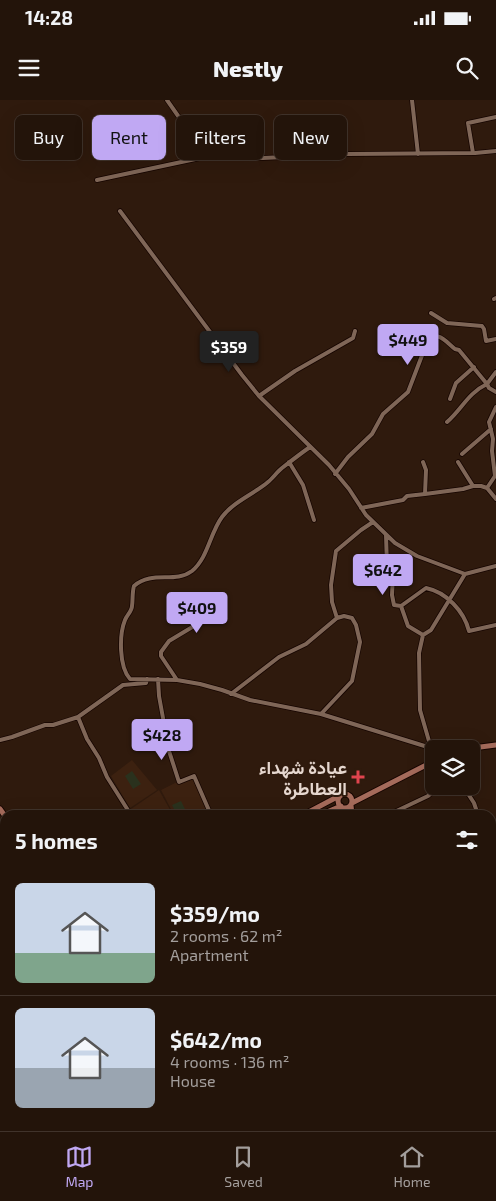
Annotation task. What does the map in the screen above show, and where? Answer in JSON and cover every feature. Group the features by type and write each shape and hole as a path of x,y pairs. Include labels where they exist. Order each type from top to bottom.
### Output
{"main road":[{"path":"480,747 496,745"},
{"path":"332,810 341,806 345,808 425,765"},
{"path":"313,810 344,794 348,794 352,798 352,810"},
{"path":"340,796 338,800 342,810"}],"street":[{"path":"167,100 177,115"},
{"path":"412,100 418,154"},
{"path":"473,153 468,123 496,117"},
{"path":"264,158 345,154 473,153 496,151"},
{"path":"97,180 188,160"},
{"path":"120,211 259,396 329,465 349,489 361,508 386,535 395,543 417,556 464,574 496,566"},
{"path":"431,313 447,323 482,326 486,341 496,339"},
{"path":"259,396 295,371 353,338 356,331"},
{"path":"335,474 348,457 372,434 383,414 408,392 430,339 435,336 439,336 458,350 474,367 489,388 496,392"},
{"path":"450,399 456,383 474,367"},
{"path":"447,422 460,409 469,396 487,384 496,372"},
{"path":"487,488 495,476 489,422 496,407"},
{"path":"462,454 491,428"},
{"path":"310,447 222,517 202,558 190,572 169,578 154,577 145,579 134,586 132,608 124,621 121,649 127,675 130,679 177,680 216,688 250,700 321,714 431,748 420,710 419,653 423,636 431,630 464,574"},
{"path":"289,462 303,485 314,520"},
{"path":"423,462 426,470 425,494"},
{"path":"458,462 473,486"},
{"path":"361,508 403,500 407,496 473,486 487,488 496,499"},
{"path":"336,618 332,602 331,585 336,551 373,522"},
{"path":"386,535 388,566 393,575 392,595 394,605 401,606 426,588 435,590 449,600 465,618 469,631 496,625"},
{"path":"177,680 161,652 169,641 214,614 214,611 206,601"},
{"path":"401,606 408,626 423,636"},
{"path":"231,694 279,657 306,644 336,618 344,616 352,618 356,625 360,642 352,681 321,714"},
{"path":"0,740 78,717 123,685 146,683 147,679"},
{"path":"158,679 168,751 179,782 194,776 209,810"},
{"path":"78,717 87,739 99,758 106,777 128,810"},
{"path":"402,809 429,795"},
{"path":"469,795 476,810"}],"shaded area":[{"path":"132,760 157,790 130,808 111,776"},
{"path":"191,775 207,810 171,810 161,790"},
{"path":"159,790 170,810 132,810"}],"green space":[{"path":"132,771 141,784 133,789 125,776"},
{"path":"181,801 186,810 174,810 172,805"}],"place":[{"name":"عيادة شهداء العطاطرة","path":"358,777"}]}
